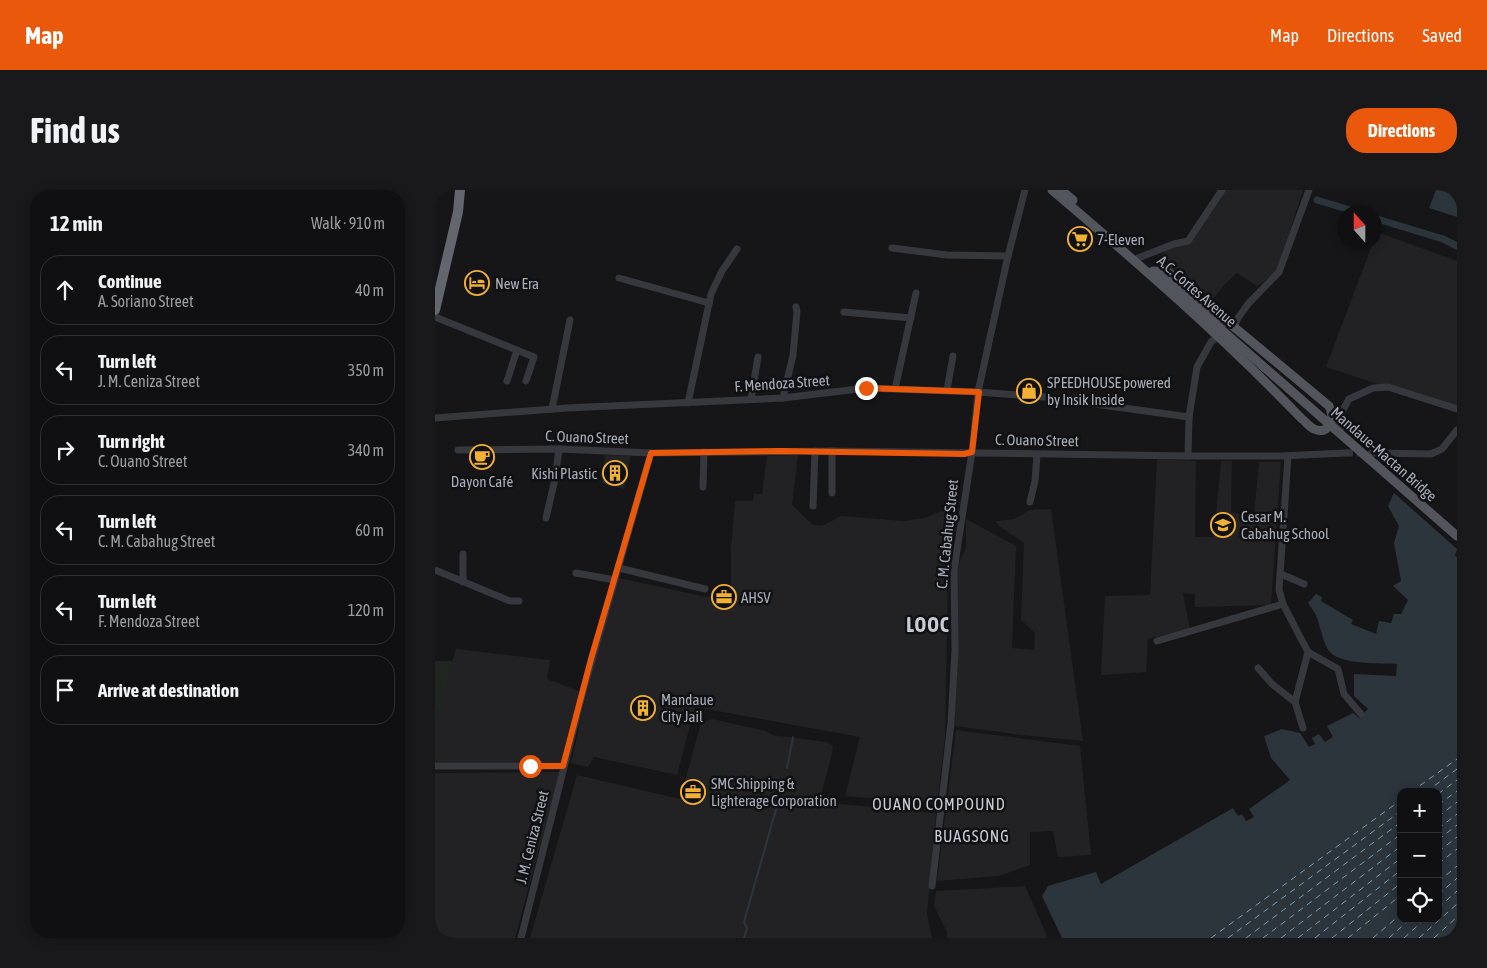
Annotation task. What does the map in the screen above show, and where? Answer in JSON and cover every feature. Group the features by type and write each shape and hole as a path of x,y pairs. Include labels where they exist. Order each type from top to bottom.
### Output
{"highway":[{"path":"435,310 458,212 460,190"}],"main road":[{"path":"1052,190 1132,258 1269,384 1311,427 1316,430 1322,430 1333,422 1329,406 1216,314 1168,272 1153,271"},
{"name":"A.C. Cortes Avenue","path":"1061,190 1316,413"},
{"name":"Mandaue-Mactan Bridge","path":"1316,413 1457,536"}],"street":[{"name":"C. M. Cabahug Street","path":"933,886 951,723 955,650 954,570 979,392 1008,256 1025,190"},
{"path":"1138,258 1174,244 1188,241 1222,190"},
{"path":"1234,327 1238,318 1259,291 1279,272 1309,190"},
{"path":"891,248 947,255 1008,256"},
{"path":"688,403 710,300 722,271 737,249"},
{"path":"619,278 710,300"},
{"path":"895,389 916,293"},
{"path":"783,398 793,355 796,307"},
{"path":"844,312 911,318"},
{"path":"435,317 534,356 526,381"},
{"path":"552,409 570,320"},
{"path":"1188,456 1189,418 1197,367 1211,342 1217,337"},
{"path":"507,381 517,350"},
{"path":"947,390 953,356"},
{"path":"751,399 758,357"},
{"path":"1343,426 1333,422 1340,416 1349,399 1378,386 1388,387 1457,409"},
{"name":"F. Mendoza Street","path":"435,418 552,409 783,398 866,388 947,390 1044,397 1189,418"},
{"path":"1372,453 1431,454 1442,449 1457,430"},
{"path":"546,518 555,479 559,449"},
{"name":"C. Ouano Street","path":"458,450 559,449 651,453 832,451 964,454 972,452 1037,455 1188,456 1346,454"},
{"path":"813,506 815,451"},
{"path":"832,451 832,493"},
{"path":"703,487 704,452"},
{"name":"J. M. Ceniza Street","path":"521,938 591,659 651,453"},
{"path":"1030,502 1035,481 1037,455"},
{"path":"1288,456 1279,590 1283,604 1307,652 1338,668 1344,694 1361,714"},
{"path":"463,554 463,582"},
{"path":"619,568 705,589"},
{"path":"435,570 510,601 519,601"},
{"path":"576,573 615,580"},
{"path":"1281,574 1304,584"},
{"path":"1157,641 1283,604"},
{"path":"1303,728 1295,702 1307,652"},
{"path":"1258,668 1272,684 1295,702"},
{"path":"435,766 563,766"}],"shaded area":[{"path":"1224,190 1303,190 1277,272 1257,286 1237,273 1210,302 1158,258 1171,246 1188,242"},
{"path":"1436,190 1457,190 1457,217 1429,208"},
{"path":"1382,234 1457,261 1457,410 1326,367 1370,250 1382,250"},
{"name":"Kishi Plastic","path":"605,455 631,456 624,489 602,483"},
{"path":"798,455 792,505 813,525 822,526 841,516 904,521 925,518 944,510 959,508 948,577 945,739 937,804 845,796 860,737 695,707 677,775 594,757 588,767 571,763 591,672 619,578 730,602 731,548 735,501 753,501 754,494 762,494 767,456"},
{"path":"1157,459 1196,461 1195,537 1214,537 1221,461 1232,461 1231,513 1254,515 1259,462 1281,462 1271,605 1195,607 1195,594 1183,593 1190,629 1148,639 1146,672 1101,675 1105,596 1150,595"},
{"path":"1394,493 1457,549 1455,556 1457,557 1457,938 1062,938 1042,896 1048,886 1096,872 1101,884 1233,808 1238,816 1242,814 1246,821 1254,817 1249,809 1290,780 1271,758 1264,736 1282,729 1300,733 1309,747 1315,744 1312,738 1319,734 1325,742 1333,737 1327,726 1353,713 1359,718 1368,709 1354,696 1354,674 1396,676 1397,664 1352,661 1335,656 1330,652 1316,615 1308,603 1316,594 1322,597 1321,601 1353,620 1351,624 1376,634 1379,621 1391,623 1394,614 1401,614 1408,600 1393,586 1401,581 1394,543 1399,526 1388,506"},
{"path":"1051,509 1083,741 955,726 957,567 966,548 966,519 1016,546 1012,648 1034,650 1035,633 1021,620 1024,543 999,526 996,521 1014,519 1030,510"},
{"path":"456,649 550,660 547,679 579,691 561,762 435,762 435,724"},
{"path":"435,661 453,661 435,724"},
{"path":"712,719 765,731 773,735 826,742 833,746 819,802 936,813 927,914 932,938 530,938 577,775 680,799 701,723"},
{"path":"956,730 1080,746 1091,855 1058,857 1053,831 1030,832 1030,865 999,876 937,881"},
{"path":"560,772 515,938 435,938 435,773"},
{"path":"1025,886 1048,938 947,938 947,932 934,906 936,891"}],"waterway":[{"path":"1317,200 1337,206"},
{"path":"1382,220 1443,239 1457,246"},
{"path":"787,768 793,737"},
{"path":"744,938 747,928 744,922 779,799"}],"ferry route":[{"path":"1417,788 1457,759"},
{"path":"1431,788 1457,769"},
{"path":"1442,791 1457,780"},
{"path":"1442,802 1457,791"},
{"path":"1442,814 1457,802"},
{"path":"1211,938 1397,803"},
{"path":"1228,938 1397,814"},
{"path":"1442,826 1457,814"},
{"path":"1246,938 1397,825"},
{"path":"1442,837 1457,825"},
{"path":"1263,938 1397,837"},
{"path":"1442,849 1457,837"},
{"path":"1281,938 1397,849"},
{"path":"1442,861 1457,849"},
{"path":"1298,938 1397,861"},
{"path":"1442,879 1457,866"},
{"path":"1315,938 1397,873"},
{"path":"1442,891 1457,878"},
{"path":"1332,938 1397,886"},
{"path":"1442,904 1457,891"},
{"path":"1348,938 1397,898"},
{"path":"1419,938 1457,904"},
{"path":"1373,938 1397,917"},
{"path":"1434,938 1457,917"},
{"path":"1389,938 1406,923"},
{"path":"1404,938 1421,923"}],"tunnel":[{"path":"1346,453 1365,453"}],"place":[{"name":"7-Eleven","path":"1080,239"},
{"name":"New Era","path":"477,283"},
{"name":"SPEEDHOUSE powered by Insik Inside","path":"1029,391"},
{"name":"Dayon Café","path":"482,457"},
{"name":"Kishi Plastic","path":"615,473"},
{"name":"Cesar M. Cabahug School","path":"1223,525"},
{"name":"AHSV","path":"724,597"},
{"name":"Mandaue City Jail","path":"643,708"},
{"name":"SMC Shipping & Lighterage Corporation","path":"693,792"}],"district":[{"name":"LOOC","path":"928,624"},
{"name":"OUANO COMPOUND","path":"939,804"},
{"name":"BUAGSONG","path":"972,836"}],"route":[{"path":"530,766 563,766 591,659 651,453 832,451 964,454 972,452 979,392 866,388"}]}
